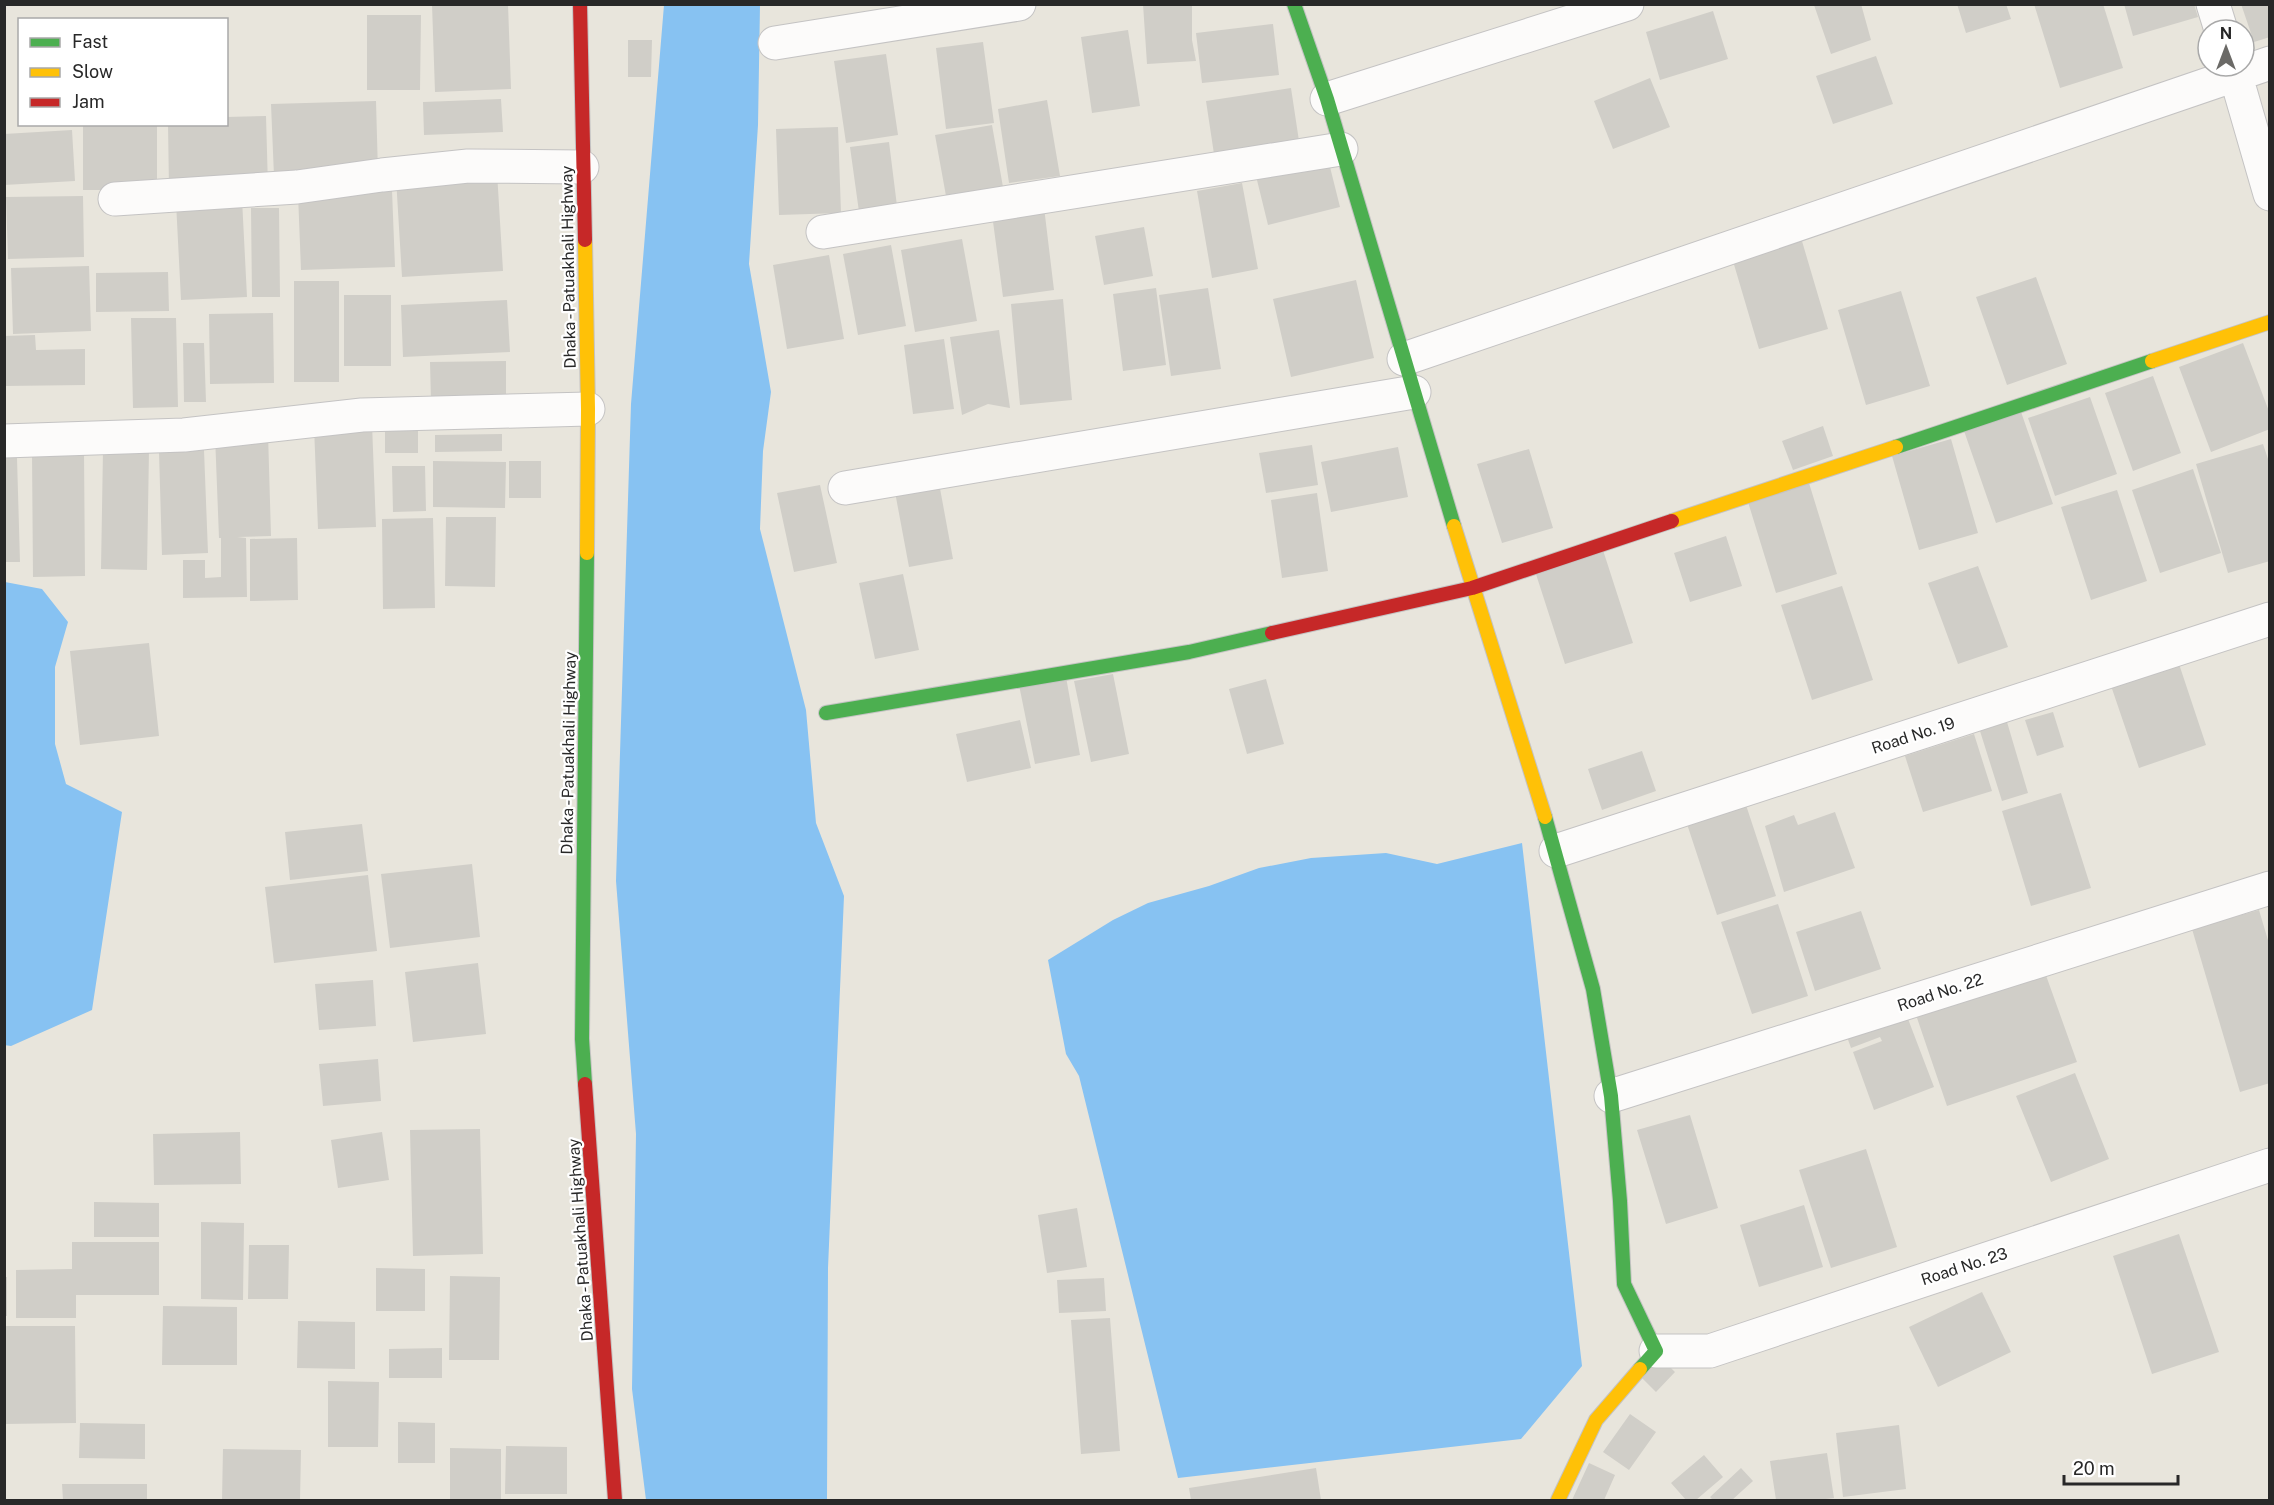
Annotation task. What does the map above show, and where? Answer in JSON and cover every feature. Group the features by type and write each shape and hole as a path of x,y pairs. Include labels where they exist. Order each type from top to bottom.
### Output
{"main road":[{"name":"Dhaka - Patuakhali Highway","path":"580,4 588,409 582,1039 615,1500"},
{"path":"1294,4 1328,99 1472,588 1556,851 1593,989 1611,1096 1624,1284 1656,1351 1596,1420 1558,1500"},
{"path":"826,713 1189,652 1472,588 2270,322"}],"street":[{"path":"775,43 1019,4"},
{"path":"1328,99 1627,4"},
{"path":"1404,359 2211,78"},
{"path":"2236,78 2270,194"},
{"path":"823,232 1341,149"},
{"path":"115,199 297,187 468,166 582,167"},
{"path":"846,488 1414,392"},
{"path":"4,441 184,435 362,415 588,409"},
{"name":"Road No. 19","path":"1556,851 2270,620"},
{"name":"Road No. 22","path":"1611,1096 2270,888"},
{"name":"Road No. 23","path":"1656,1351 1710,1351 2270,1165"}],"water":[{"path":"664,5 760,5 758,125 749,264 771,392 763,451 760,529 806,710 816,823 844,896 828,1268 827,1500 646,1500 632,1389 636,1134 616,881 631,404"},
{"path":"5,582 42,589 68,622 55,667 55,744 66,784 122,812 92,1010 11,1046 4,1045"},
{"path":"1522,843 1582,1366 1521,1439 1178,1478 1079,1076 1066,1054 1048,960 1113,920 1148,903 1209,886 1259,868 1311,858 1386,853 1437,864"}],"building":[{"path":"432,4 508,4 511,89 435,92"},
{"path":"1143,4 1192,4 1192,40 1196,61 1147,64"},
{"path":"1861,4 1871,40 1831,54 1814,5"},
{"path":"1957,4 2006,4 2011,19 1966,33"},
{"path":"2034,4 2103,4 2123,68 2060,88"},
{"path":"2124,4 2194,4 2198,17 2133,36"},
{"path":"2241,4 2270,4 2270,37 2256,41 2256,18 2246,18"},
{"path":"1713,11 1728,59 1660,80 1646,32"},
{"path":"367,15 421,15 420,90 367,90"},
{"path":"1273,24 1279,75 1202,83 1196,33"},
{"path":"1128,30 1140,106 1092,113 1081,37"},
{"path":"628,40 652,40 651,77 628,77"},
{"path":"983,42 994,123 946,129 936,48"},
{"path":"886,54 898,135 846,143 834,61"},
{"path":"1876,56 1893,104 1833,124 1816,76"},
{"path":"1650,78 1670,127 1613,149 1594,101"},
{"path":"1291,88 1299,141 1214,154 1206,101"},
{"path":"501,99 503,132 424,135 423,102"},
{"path":"1047,100 1060,176 1009,183 998,109"},
{"path":"376,101 378,173 274,176 271,104"},
{"path":"266,116 268,187 169,189 168,126 228,126 228,117"},
{"path":"992,125 1003,187 946,196 935,135"},
{"path":"83,126 157,126 157,190 83,190"},
{"path":"838,127 841,213 779,215 776,129"},
{"path":"72,130 75,181 4,185 4,134"},
{"path":"889,142 898,214 860,219 850,147"},
{"path":"1328,159 1340,207 1268,225 1256,176"},
{"path":"497,172 503,271 402,277 396,178"},
{"path":"1242,183 1258,269 1212,278 1197,191"},
{"path":"392,190 395,267 301,270 298,194"},
{"path":"83,196 84,257 8,259 6,197"},
{"path":"242,199 247,297 181,300 176,202"},
{"path":"1044,207 1054,290 1003,297 992,214"},
{"path":"251,208 279,208 280,297 252,297"},
{"path":"1144,227 1153,276 1104,285 1095,236"},
{"path":"1799,231 1828,329 1759,349 1730,251"},
{"path":"962,239 977,321 915,332 901,250"},
{"path":"891,245 906,326 858,335 843,254"},
{"path":"829,255 844,339 787,349 773,265"},
{"path":"89,266 91,331 13,334 11,268"},
{"path":"168,272 169,311 96,312 96,273"},
{"path":"2036,277 2067,364 2007,385 1976,297"},
{"path":"1356,280 1374,358 1291,377 1273,299"},
{"path":"294,281 339,281 339,382 294,382"},
{"path":"1156,288 1166,365 1123,371 1113,294"},
{"path":"1208,288 1221,369 1171,376 1159,295"},
{"path":"1901,291 1930,386 1866,405 1838,310"},
{"path":"344,295 391,295 391,366 344,366"},
{"path":"1063,299 1072,400 1020,405 1011,304"},
{"path":"507,300 510,352 403,357 401,305"},
{"path":"273,313 274,383 210,384 209,314"},
{"path":"131,318 176,318 178,407 133,408"},
{"path":"999,330 1010,408 988,404 962,415 950,337"},
{"path":"35,335 36,350 85,349 85,385 4,386 4,336"},
{"path":"944,339 954,409 913,414 904,345"},
{"path":"183,343 204,343 206,402 184,402"},
{"path":"2243,343 2270,414 2270,429 2211,452 2179,367"},
{"path":"506,361 506,400 431,401 430,362"},
{"path":"2153,376 2181,453 2133,471 2105,393"},
{"path":"2090,397 2117,474 2055,496 2028,418"},
{"path":"2020,409 2053,504 1996,523 1963,428"},
{"path":"418,418 418,453 385,453 385,419"},
{"path":"372,424 376,527 318,529 314,426"},
{"path":"1823,426 1833,456 1793,470 1782,441"},
{"path":"268,433 271,536 237,537 246,538 247,597 183,598 183,560 205,560 205,578 221,577 215,435"},
{"path":"502,434 502,451 435,452 435,435"},
{"path":"1951,439 1978,533 1919,550 1892,456"},
{"path":"2263,444 2270,465 2270,561 2228,573 2196,464"},
{"path":"1312,445 1318,485 1266,493 1259,453"},
{"path":"1398,447 1408,497 1331,512 1321,462"},
{"path":"1529,449 1553,528 1502,543 1477,464"},
{"path":"103,450 149,450 147,570 101,569"},
{"path":"204,450 208,553 162,555 159,452"},
{"path":"32,452 84,452 85,576 33,577"},
{"path":"4,458 17,458 20,562 4,562"},
{"path":"433,461 506,462 505,508 433,507"},
{"path":"509,461 541,461 541,498 509,498"},
{"path":"392,466 425,466 426,511 393,512"},
{"path":"2193,469 2221,553 2160,573 2132,490"},
{"path":"939,483 953,559 909,567 895,492"},
{"path":"1809,483 1837,574 1776,593 1748,502"},
{"path":"820,485 837,563 794,572 777,493"},
{"path":"2117,490 2147,581 2091,600 2061,507"},
{"path":"1317,493 1328,571 1282,578 1271,500"},
{"path":"446,517 496,517 495,587 445,586"},
{"path":"433,518 435,608 383,609 382,519"},
{"path":"1726,536 1742,586 1690,602 1674,553"},
{"path":"297,538 298,600 250,601 250,539"},
{"path":"1602,547 1633,643 1565,664 1534,568"},
{"path":"1978,566 2008,647 1958,664 1928,583"},
{"path":"903,574 919,650 875,659 859,583"},
{"path":"1842,586 1873,680 1812,700 1781,605"},
{"path":"149,643 159,736 80,745 70,651"},
{"path":"2175,652 2206,745 2139,768 2107,674"},
{"path":"1113,674 1129,754 1091,762 1074,681"},
{"path":"1066,677 1080,755 1035,764 1019,685"},
{"path":"1266,679 1284,744 1247,754 1229,689"},
{"path":"2053,712 2064,747 2037,756 2025,720"},
{"path":"1020,720 1031,768 967,782 956,734"},
{"path":"2007,722 2028,793 2002,801 1980,731"},
{"path":"1974,734 1992,791 1923,812 1905,756"},
{"path":"1642,751 1656,791 1602,810 1588,769"},
{"path":"2061,793 2091,888 2031,906 2002,811"},
{"path":"1745,802 1776,896 1717,915 1686,821"},
{"path":"1835,812 1855,868 1784,892 1765,826 1794,815 1798,825"},
{"path":"362,824 368,871 290,880 285,832"},
{"path":"472,864 480,937 390,948 381,874"},
{"path":"368,875 377,951 274,963 265,887"},
{"path":"1778,904 1808,996 1752,1014 1721,922"},
{"path":"2259,910 2270,947 2270,1083 2240,1092 2192,929"},
{"path":"1861,911 1881,969 1815,991 1796,932"},
{"path":"478,963 486,1034 413,1042 405,972"},
{"path":"2043,967 2077,1062 1947,1106 1916,1015"},
{"path":"373,980 376,1026 319,1030 315,984"},
{"path":"1900,998 1934,1087 1874,1110 1853,1052 1882,1041 1880,1037 1851,1048 1841,1020"},
{"path":"378,1059 381,1101 323,1106 319,1064"},
{"path":"2075,1073 2109,1159 2051,1182 2016,1096"},
{"path":"1690,1115 1718,1208 1666,1224 1637,1130"},
{"path":"480,1129 483,1254 413,1256 410,1130"},
{"path":"240,1132 241,1184 154,1185 153,1134"},
{"path":"382,1132 389,1180 338,1188 331,1140"},
{"path":"1866,1149 1897,1247 1831,1268 1799,1170"},
{"path":"94,1202 159,1203 159,1237 94,1237"},
{"path":"1804,1205 1823,1267 1759,1287 1740,1225"},
{"path":"1077,1208 1087,1267 1047,1273 1038,1215"},
{"path":"201,1222 244,1223 243,1300 201,1299"},
{"path":"2179,1234 2219,1352 2152,1374 2113,1256"},
{"path":"72,1242 159,1242 159,1295 76,1295 76,1318 16,1318 16,1270 72,1269"},
{"path":"249,1245 289,1245 288,1299 248,1299"},
{"path":"376,1268 425,1269 425,1311 376,1311"},
{"path":"450,1276 500,1277 499,1360 449,1360"},
{"path":"4,1277 7,1277 7,1316 4,1316"},
{"path":"1104,1278 1106,1311 1059,1313 1057,1280"},
{"path":"1982,1292 2011,1352 1938,1387 1909,1327"},
{"path":"163,1306 237,1307 237,1365 162,1365"},
{"path":"1110,1318 1120,1451 1081,1454 1071,1320"},
{"path":"298,1321 355,1322 355,1369 297,1368"},
{"path":"4,1326 75,1326 76,1423 4,1424"},
{"path":"442,1348 442,1378 389,1378 389,1349"},
{"path":"1661,1358 1675,1372 1656,1392 1642,1378"},
{"path":"328,1381 379,1382 378,1447 328,1447"},
{"path":"1630,1414 1656,1432 1629,1470 1603,1452"},
{"path":"398,1422 435,1423 435,1463 398,1463"},
{"path":"80,1423 145,1424 145,1459 79,1458"},
{"path":"1899,1425 1906,1489 1843,1497 1836,1433"},
{"path":"506,1446 567,1447 567,1494 505,1494"},
{"path":"450,1448 501,1449 501,1500 450,1500"},
{"path":"223,1449 301,1450 300,1500 222,1500"},
{"path":"1827,1453 1834,1498 1776,1500 1770,1461"},
{"path":"1704,1455 1723,1477 1696,1500 1686,1500 1671,1483"},
{"path":"1589,1463 1615,1475 1604,1500 1572,1500"},
{"path":"1316,1468 1321,1500 1191,1500 1189,1488"},
{"path":"1741,1468 1753,1481 1732,1500 1713,1500 1710,1497"},
{"path":"62,1484 147,1484 147,1500 63,1500"}],"traffic: fast":[{"path":"1294,4 1327,99 1454,526"},
{"path":"1896,447 2152,361"},
{"path":"585,1084 582,1039 587,553"},
{"path":"826,713 1189,652 1272,633"},
{"path":"1545,817 1593,989 1611,1096 1624,1284 1656,1351 1640,1369"}],"traffic: slow":[{"path":"585,240 588,409 587,553"},
{"path":"2152,361 2270,322"},
{"path":"1672,521 1896,447"},
{"path":"1454,526 1545,817"},
{"path":"1558,1500 1596,1420 1640,1369"}],"traffic: jam":[{"path":"580,4 585,240"},
{"path":"1272,633 1472,588 1672,521"},
{"path":"585,1084 615,1500"}]}
